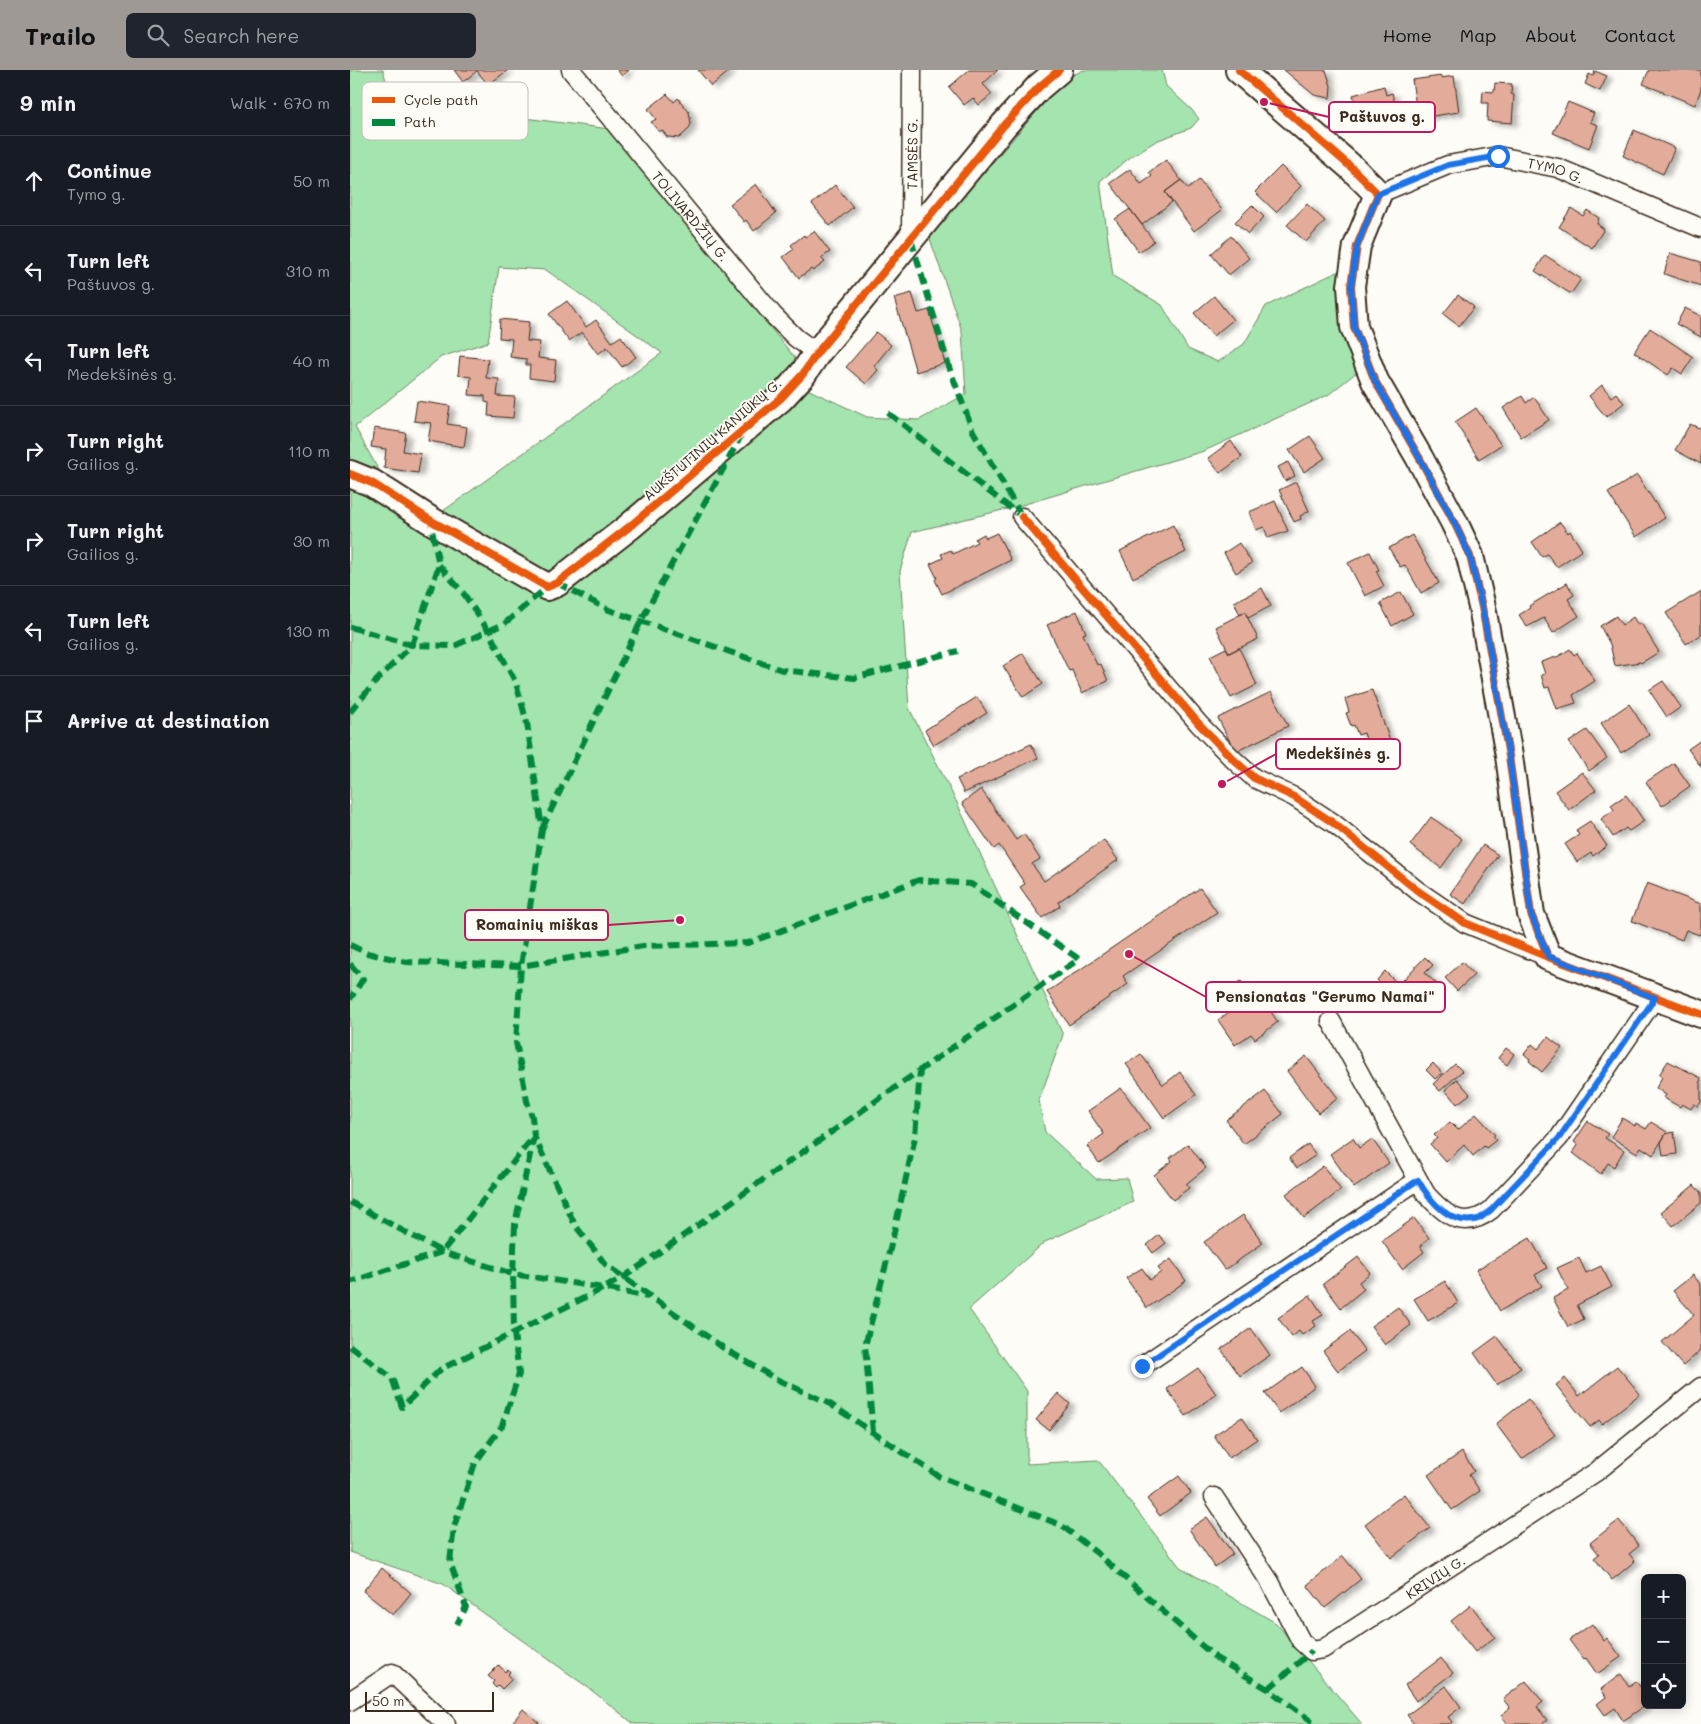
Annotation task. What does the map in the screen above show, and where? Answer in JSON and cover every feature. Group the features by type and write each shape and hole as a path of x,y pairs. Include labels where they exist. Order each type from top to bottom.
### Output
{"street":[{"name":"TOLIVARDŽIŲ G.","path":"571,70 773,315 796,338 818,354"},
{"name":"TAMSĖS G.","path":"910,238 912,70"},
{"name":"AUKŠTUTINIŲ KANIŪKŲ G.","path":"350,474 372,483 430,520 547,587 557,583 629,527 781,398 803,374 910,238 1004,125 1039,87 1059,70"},
{"path":"1239,70 1352,168 1378,194 1357,246 1351,286 1354,327 1375,381 1419,457 1470,556 1482,607 1509,756 1531,914 1548,956"},
{"name":"TYMO G.","path":"1378,194 1448,165 1498,156 1558,168 1701,228"},
{"path":"1022,517 1199,724 1254,778 1294,797 1332,822 1418,891 1465,922 1655,998 1701,1014"},
{"path":"1331,1021 1426,1194 1450,1216 1464,1221 1480,1218 1491,1210 1559,1138 1655,998"},
{"path":"1142,1366 1418,1180"},
{"name":"KRIVIŲ G.","path":"1214,1497 1270,1582 1301,1641 1312,1651 1323,1649 1596,1472 1701,1387"},
{"path":"350,1701 392,1673 446,1724"}],"green space":[{"path":"350,70 383,70 386,82 362,82 362,140 528,140 528,118 610,129 795,358 787,376 557,571 545,577 439,514 662,353 546,270 499,267 488,342 441,357 355,427 386,484 350,468"},
{"path":"1083,70 1162,70 1166,86 1199,119 1191,128 1156,141 1132,156 1100,181 1113,276 1162,305 1188,349 1218,362 1244,344 1266,306 1339,271 1357,372 1328,395 1204,451 1015,507 912,532 900,571 909,708 958,805 1063,1035 1039,1100 1045,1132 1096,1179 1127,1178 1133,1202 1045,1242 969,1309 1027,1391 1027,1464 1098,1460 1180,1567 1276,1623 1362,1724 634,1724 586,1686 443,1584 350,1552 350,485 529,588 805,388 867,417 919,420 966,394 962,331 929,236 1064,80"}],"building":[{"path":"454,70 508,70 492,82 486,82 477,71 463,82"},
{"path":"617,70 629,70 622,76"},
{"path":"698,70 730,70 730,71 711,86"},
{"path":"969,70 998,70 983,84 992,94 979,105 973,98 964,105 949,87"},
{"path":"1284,70 1326,70 1331,86 1330,98 1314,95"},
{"path":"1649,70 1701,70 1701,89 1695,105 1643,84"},
{"path":"1595,71 1607,76 1600,91 1585,84 1589,74 1593,76"},
{"path":"1441,76 1441,78 1454,76 1459,112 1427,117 1425,105 1416,106 1412,80"},
{"path":"1495,83 1512,84 1511,94 1514,95 1512,123 1487,121 1488,103 1482,103 1483,91 1494,92"},
{"path":"1384,86 1386,95 1392,93 1395,103 1389,105 1393,117 1361,126 1353,95"},
{"path":"667,94 674,102 678,98 689,112 691,124 688,130 679,138 667,137 662,130 659,132 651,122 656,119 648,109"},
{"path":"1568,102 1594,113 1590,122 1598,125 1589,148 1553,133"},
{"path":"1634,130 1675,148 1663,174 1623,156"},
{"path":"1166,160 1181,180 1165,192 1172,202 1142,225 1110,183 1130,169 1141,184 1152,176 1149,172"},
{"path":"1281,166 1301,186 1276,212 1255,192"},
{"path":"1181,180 1188,189 1199,180 1222,210 1194,231 1165,192"},
{"path":"756,184 776,213 754,231 730,204"},
{"path":"835,185 853,207 830,226 812,204"},
{"path":"1307,204 1325,221 1306,242 1287,225"},
{"path":"1252,205 1264,217 1248,234 1235,222"},
{"path":"1571,208 1583,216 1587,210 1599,218 1597,224 1604,229 1592,248 1559,227"},
{"path":"1130,209 1154,241 1139,252 1115,219"},
{"path":"814,231 830,252 821,258 825,262 799,278 783,257 794,249 791,245 804,235 805,237"},
{"path":"1231,236 1249,258 1229,275 1211,254"},
{"path":"1670,253 1701,262 1701,286 1664,274"},
{"path":"1545,255 1581,279 1571,294 1535,271"},
{"path":"912,293 918,313 929,310 945,363 916,372 894,298"},
{"path":"1458,295 1474,307 1459,326 1443,314"},
{"path":"1214,296 1233,320 1213,336 1194,313"},
{"path":"567,301 586,327 596,320 612,342 621,336 636,357 622,367 607,347 598,354 582,332 569,341 549,314"},
{"path":"1685,308 1701,316 1701,337 1676,324"},
{"path":"500,319 529,322 527,341 540,342 538,358 556,360 554,381 529,378 530,365 526,365 526,359 510,357 512,339 499,338"},
{"path":"1650,328 1693,357 1682,374 1673,368 1668,375 1634,352"},
{"path":"876,332 891,345 874,366 878,370 866,384 846,367"},
{"path":"460,356 488,359 486,378 499,379 497,396 515,397 513,418 488,416 489,403 485,402 485,396 469,395 471,377 458,375"},
{"path":"1602,385 1611,397 1616,393 1624,403 1606,417 1589,396"},
{"path":"1522,396 1526,403 1534,397 1549,420 1521,437 1503,408"},
{"path":"417,401 450,406 447,424 467,427 464,447 428,441 431,423 414,421"},
{"path":"1476,408 1501,445 1479,459 1455,422"},
{"path":"1690,424 1701,429 1701,464 1675,450"},
{"path":"374,428 406,433 403,451 421,454 418,473 384,468 386,449 371,447"},
{"path":"1310,436 1325,458 1304,472 1289,450"},
{"path":"1231,441 1242,457 1220,473 1208,458"},
{"path":"1288,462 1295,476 1285,481 1278,467"},
{"path":"1637,475 1665,518 1636,537 1608,493"},
{"path":"1296,482 1309,511 1300,516 1301,519 1294,522 1279,490"},
{"path":"1275,501 1288,531 1268,538 1264,527 1256,530 1249,512"},
{"path":"1560,522 1568,533 1570,531 1582,550 1557,567 1547,554 1542,557 1532,542"},
{"path":"1173,525 1186,552 1133,578 1120,551"},
{"path":"997,533 1011,560 942,594 930,564 943,558 941,554 951,550 953,554 977,542 975,539 984,534 986,538"},
{"path":"1412,535 1439,583 1421,593 1405,565 1400,567 1389,548"},
{"path":"1239,543 1252,563 1236,573 1224,553"},
{"path":"1370,552 1379,570 1376,571 1384,586 1365,596 1348,563"},
{"path":"1567,583 1574,595 1568,599 1579,616 1553,633 1544,618 1527,627 1519,615 1530,608 1529,606"},
{"path":"1262,588 1271,606 1248,618 1245,612 1240,615 1234,602"},
{"path":"1401,592 1413,614 1392,626 1380,603"},
{"path":"1700,592 1701,635 1686,644 1666,613"},
{"path":"1077,611 1086,633 1083,634 1097,665 1101,664 1108,681 1082,693 1072,670 1069,671 1047,625"},
{"path":"1245,612 1258,639 1229,653 1216,627"},
{"path":"1616,616 1622,625 1633,617 1638,625 1641,623 1659,652 1641,663 1615,666 1610,644 1600,626"},
{"path":"1226,648 1229,653 1239,648 1257,685 1231,698 1210,656"},
{"path":"1570,649 1574,655 1577,653 1595,681 1573,695 1576,703 1557,709 1549,687 1545,688 1541,675 1545,674 1541,662 1559,656"},
{"path":"1023,653 1043,684 1023,697 1003,666"},
{"path":"1663,681 1681,707 1667,717 1649,690"},
{"path":"1372,690 1390,741 1369,748 1364,733 1358,735 1354,725 1351,726 1346,713 1349,712 1345,699"},
{"path":"1271,692 1288,726 1235,752 1218,718"},
{"path":"977,697 987,713 934,745 925,730"},
{"path":"1629,704 1649,735 1621,753 1601,723"},
{"path":"1587,730 1607,758 1589,771 1569,742"},
{"path":"1701,740 1701,767 1688,749"},
{"path":"1031,744 1038,758 964,793 957,779"},
{"path":"1674,763 1690,786 1662,806 1646,782"},
{"path":"1582,772 1596,790 1569,810 1555,791"},
{"path":"981,789 1016,840 1024,834 1040,859 1032,864 1044,881 1104,840 1118,860 1058,902 1060,906 1042,918 1020,887 1025,884 999,845 994,849 962,803"},
{"path":"1626,795 1644,821 1629,831 1626,828 1613,837 1601,819 1614,810 1611,805"},
{"path":"1431,817 1462,839 1441,868 1410,845"},
{"path":"1590,821 1607,846 1593,856 1591,853 1577,862 1565,844 1579,835 1576,830"},
{"path":"1483,845 1498,855 1465,904 1450,894"},
{"path":"1647,883 1701,904 1701,931 1699,935 1686,930 1682,940 1632,921"},
{"path":"1200,888 1217,912 1123,976 1128,984 1069,1025 1047,992"},
{"path":"1425,957 1433,965 1425,973 1439,986 1420,1005 1405,990 1408,987 1402,981"},
{"path":"1462,962 1474,975 1457,991 1445,978"},
{"path":"1385,971 1396,982 1387,991 1377,980"},
{"path":"1241,981 1256,1001 1261,998 1278,1022 1255,1039 1251,1034 1235,1045 1218,1020 1236,1007 1225,992"},
{"path":"1548,1037 1562,1048 1542,1072 1524,1054 1532,1044 1538,1049"},
{"path":"1506,1048 1514,1054 1507,1065 1498,1058"},
{"path":"1141,1054 1163,1085 1180,1072 1196,1095 1164,1118 1126,1064"},
{"path":"1306,1056 1338,1098 1318,1113 1287,1071"},
{"path":"1668,1061 1701,1078 1701,1102 1698,1106 1694,1104 1691,1109 1682,1104 1680,1107 1664,1098 1666,1095 1656,1088 1662,1077 1659,1075"},
{"path":"1433,1063 1442,1073 1435,1079 1426,1070"},
{"path":"1455,1064 1462,1071 1440,1091 1433,1084"},
{"path":"1457,1079 1470,1094 1457,1104 1445,1090"},
{"path":"1121,1088 1150,1128 1099,1163 1087,1146 1104,1134 1088,1111"},
{"path":"1265,1091 1283,1114 1244,1144 1226,1120"},
{"path":"1476,1114 1495,1135 1493,1137 1496,1140 1486,1148 1484,1146 1473,1156 1464,1145 1446,1162 1430,1144 1437,1138 1434,1135 1450,1122 1458,1130"},
{"path":"1622,1118 1635,1126 1636,1123 1646,1129 1651,1122 1667,1132 1653,1155 1641,1147 1637,1153 1611,1137"},
{"path":"1588,1121 1608,1134 1605,1138 1624,1150 1614,1167 1608,1163 1601,1174 1573,1153 1578,1145 1574,1142"},
{"path":"1674,1132 1677,1154 1663,1156 1661,1142 1666,1134"},
{"path":"1353,1138 1359,1148 1372,1139 1389,1163 1354,1188 1330,1154"},
{"path":"1188,1144 1206,1168 1186,1184 1189,1188 1173,1200 1154,1175 1172,1161 1170,1158"},
{"path":"1308,1144 1316,1155 1297,1168 1289,1158"},
{"path":"1323,1166 1341,1190 1304,1218 1286,1194"},
{"path":"1694,1185 1701,1193 1701,1203 1673,1226 1661,1212"},
{"path":"1243,1215 1263,1243 1225,1270 1204,1242"},
{"path":"1414,1218 1429,1238 1420,1246 1424,1252 1402,1269 1382,1241"},
{"path":"1159,1235 1166,1243 1153,1253 1147,1245"},
{"path":"1530,1238 1547,1268 1535,1275 1542,1286 1500,1311 1476,1270"},
{"path":"1358,1257 1370,1273 1359,1282 1364,1289 1341,1308 1323,1284"},
{"path":"1579,1258 1586,1273 1601,1266 1612,1287 1577,1305 1584,1319 1568,1327 1553,1298 1568,1290 1557,1268"},
{"path":"1171,1259 1186,1281 1147,1308 1126,1278 1142,1268 1150,1280 1161,1272 1158,1268"},
{"path":"1693,1275 1701,1285 1701,1350 1683,1366 1662,1342 1694,1315 1673,1291"},
{"path":"1445,1281 1458,1303 1428,1321 1414,1299"},
{"path":"1310,1295 1323,1315 1313,1321 1316,1326 1302,1335 1299,1331 1292,1337 1278,1318"},
{"path":"1398,1307 1411,1325 1385,1345 1371,1326"},
{"path":"1251,1328 1270,1355 1240,1376 1221,1349"},
{"path":"1350,1331 1365,1351 1338,1371 1323,1351"},
{"path":"1497,1336 1521,1368 1497,1385 1474,1353"},
{"path":"1617,1366 1640,1394 1602,1424 1599,1420 1590,1427 1556,1385 1565,1378 1579,1396"},
{"path":"1302,1367 1315,1386 1279,1413 1265,1393"},
{"path":"1198,1368 1216,1394 1186,1416 1167,1389"},
{"path":"1058,1393 1070,1404 1049,1430 1036,1420"},
{"path":"1528,1399 1555,1435 1522,1459 1496,1424"},
{"path":"1242,1417 1257,1439 1229,1458 1214,1435"},
{"path":"1462,1452 1474,1471 1469,1475 1480,1491 1452,1510 1428,1475"},
{"path":"1179,1476 1191,1493 1160,1516 1147,1499"},
{"path":"1404,1494 1430,1528 1391,1558 1365,1524"},
{"path":"1207,1517 1233,1554 1215,1567 1189,1529"},
{"path":"1619,1520 1639,1546 1629,1554 1635,1561 1612,1580 1594,1558 1599,1554 1590,1543"},
{"path":"1343,1556 1361,1579 1325,1608 1307,1585"},
{"path":"382,1568 411,1593 393,1615 363,1591"},
{"path":"1471,1605 1495,1637 1475,1652 1451,1621"},
{"path":"1592,1624 1604,1641 1607,1638 1621,1657 1597,1674 1586,1658 1584,1660 1569,1640"},
{"path":"1441,1658 1453,1673 1416,1701 1405,1685"},
{"path":"499,1665 505,1672 508,1669 510,1672 508,1674 512,1679 502,1689 498,1685 496,1688 492,1684 494,1681 488,1676"},
{"path":"1621,1674 1629,1686 1636,1681 1641,1688 1641,1708 1623,1721 1615,1708 1605,1715 1597,1704 1606,1697 1601,1689"},
{"path":"1526,1681 1543,1702 1537,1707 1547,1720 1542,1724 1507,1724 1501,1715 1510,1708 1503,1699"},
{"path":"1446,1686 1461,1707 1448,1717 1452,1722 1450,1724 1414,1724 1407,1715"},
{"path":"523,1709 540,1724 511,1724"}],"marked path":[{"path":"911,239 949,367 973,431 1022,517"},
{"path":"888,413 1018,514"},
{"path":"542,829 641,621 741,436"},
{"path":"350,712 377,680 412,645 439,565 430,520"},
{"path":"439,565 464,594 489,632 516,683 527,723 542,829 521,966 516,1042 527,1101 532,1117 534,1136 575,1225 606,1265 725,1349 776,1379 830,1404 940,1477 1061,1525 1098,1554 1216,1658 1268,1689 1316,1724"},
{"path":"557,583 609,610 782,670 854,678 958,651"},
{"path":"350,627 412,645 454,646 504,624 547,587"},
{"path":"350,945 367,953 407,962 521,966 643,946 748,943 919,880 971,884 1079,959 624,1277 604,1288 513,1274 442,1252 350,1282"},
{"path":"350,964 363,979 350,999"},
{"path":"873,1432 865,1346 893,1237 915,1137 920,1070"},
{"path":"350,1202 442,1252 534,1136 515,1224 513,1274 514,1333 519,1374 502,1426 475,1463 454,1527 450,1562 466,1607 457,1624"},
{"path":"350,1346 392,1378 402,1407 441,1369 604,1288 648,1297"},
{"path":"1268,1689 1312,1651"}],"cycle path":[{"path":"350,474 372,483 430,520 547,587 557,583 629,527 781,398 803,374 817,353 1004,125 1039,87 1059,70"},
{"path":"1239,70 1352,168 1378,194 1357,246 1351,286 1354,327 1375,381 1419,457 1470,556 1482,607 1509,756 1531,914 1548,957"},
{"path":"1022,517 1199,724 1254,778 1294,797 1332,822 1418,891 1465,923 1548,957 1701,1014"}],"place":[{"name":"Paštuvos g.","path":"1264,102"},
{"name":"Medekšinės g.","path":"1222,784"},
{"name":"Romainių miškas","path":"680,920"},
{"name":"Pensionatas \"Gerumo Namai\"","path":"1129,954"}],"route":[{"path":"1142,1366 1418,1180 1426,1194 1450,1216 1464,1221 1480,1218 1491,1210 1559,1138 1655,998 1548,956 1531,914 1509,756 1482,607 1470,556 1419,457 1375,381 1354,327 1351,286 1357,246 1378,194 1448,165 1498,156"}]}
